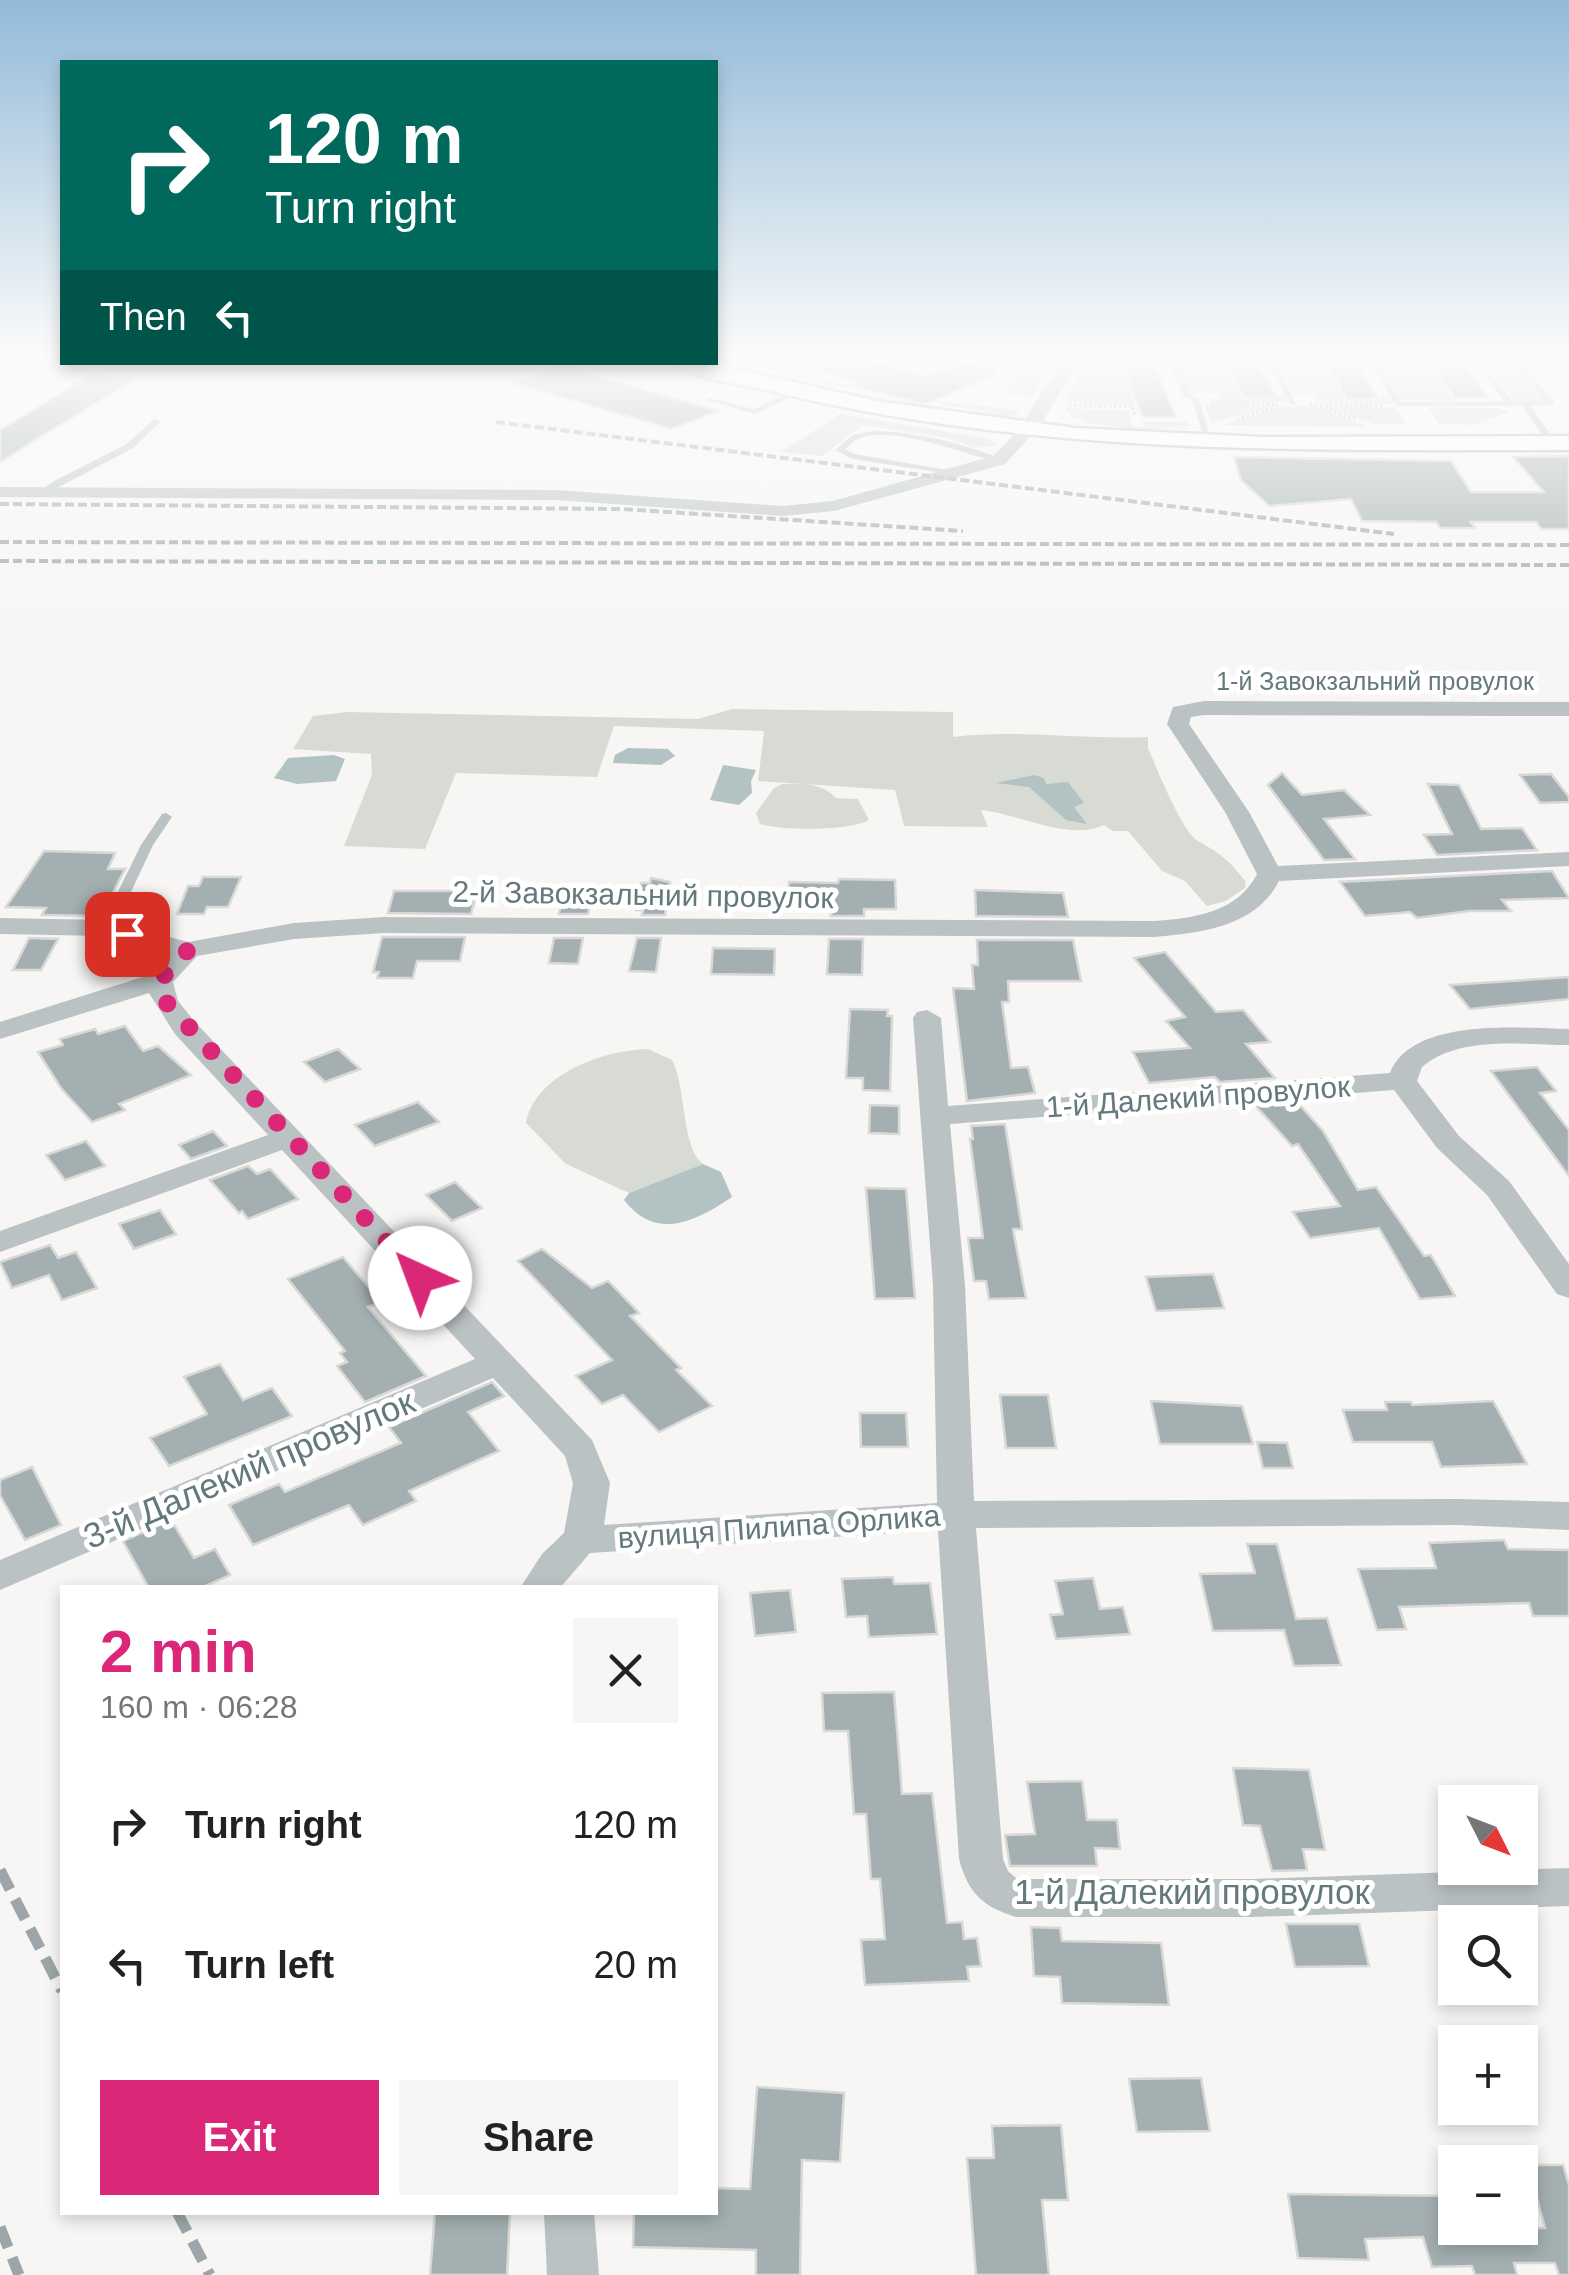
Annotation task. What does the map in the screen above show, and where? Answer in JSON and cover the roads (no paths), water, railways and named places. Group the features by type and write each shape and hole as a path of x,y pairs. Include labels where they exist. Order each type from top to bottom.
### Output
{"street":[{"path":"0,492 556,494 783,510 834,506 994,461"},
{"name":"1-й Завокзальний провулок","path":"1270,874 1237,812 1178,724 1180,712 1204,708 1569,708"},
{"path":"1270,874 1569,859"},
{"name":"2-й Завокзальний провулок","path":"0,926 107,928 188,950 294,931 384,925 1154,929 1234,912 1252,902 1265,888 1270,874"},
{"path":"0,1031 159,981 188,950"},
{"name":"вулиця Пилипа Орлика","path":"159,981 166,1002 185,1028 578,1449 591,1470 593,1504 580,1540 956,1515 1457,1512 1569,1516"},
{"name":"1-й Далекий провулок","path":"926,1018 949,1285 956,1515 981,1858 991,1885 1003,1895 1253,1898 1569,1888"},
{"name":"1-й Далекий провулок","path":"934,1116 1406,1070 1422,1048 1444,1042 1569,1037"},
{"path":"1406,1070 1448,1142 1498,1188 1569,1287"},
{"path":"0,1242 288,1138"},
{"name":"3-й Далекий провулок","path":"0,1576 499,1362"},
{"path":"541,1585 555,1564 580,1540"},
{"path":"569,2215 573,2275"}],"lane":[{"path":"41,492 64,477 102,461"},
{"path":"886,461 949,471"},
{"path":"107,928 147,844 166,816"}],"railway":[{"path":"810,461 1394,534"},
{"path":"0,504 622,509 963,531"},
{"path":"0,542 1569,545"},
{"path":"0,561 1569,565"},
{"path":"0,1870 60,1987"},
{"path":"179,2215 210,2275"},
{"path":"0,2227 19,2275"}]}
